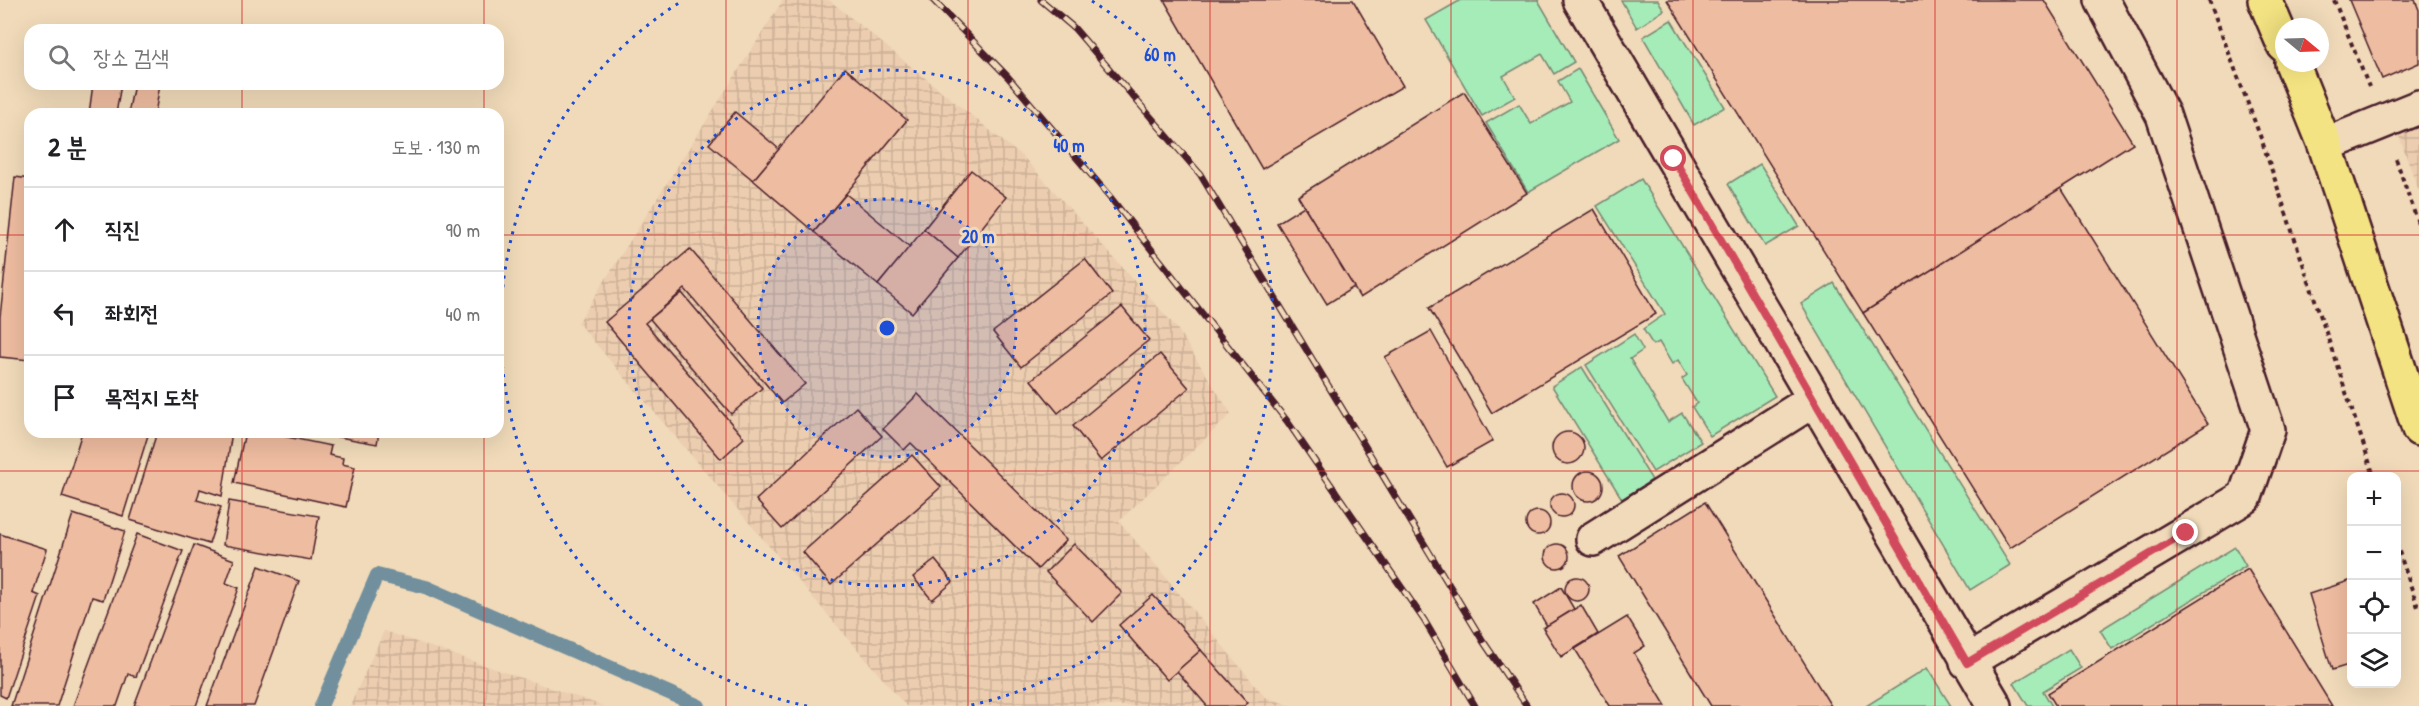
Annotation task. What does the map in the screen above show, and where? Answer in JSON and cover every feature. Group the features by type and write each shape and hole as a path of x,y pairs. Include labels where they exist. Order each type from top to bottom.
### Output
{"main road":[{"path":"2265,0 2275,24"},
{"path":"2296,72 2325,145 2419,429"}],"street":[{"path":"1581,0 1967,663 1995,706"},
{"path":"1967,663 2245,497 2268,430 2163,115 2102,0"},
{"path":"2325,145 2419,107"},
{"path":"1593,539 1815,399"}],"path":[{"path":"2210,0 2262,141 2372,472"},
{"path":"2401,555 2419,610"}],"shaded area":[{"path":"783,0 829,0 1025,159 1176,327 1231,414 1119,521 1265,697 1292,706 906,706 578,323"},
{"path":"2419,128 2419,191 2399,136"},
{"path":"384,631 603,706 350,706"}],"green space":[{"path":"1461,0 1538,0 1574,62 1554,74 1542,54 1503,76 1515,97 1482,116 1426,20"},
{"path":"1621,0 1658,0 1664,10 1637,28"},
{"path":"1671,20 1725,107 1694,125 1643,37"},
{"path":"1578,69 1619,139 1528,192 1486,123 1519,104 1531,124 1570,102 1558,81"},
{"path":"1760,164 1799,226 1765,246 1728,184"},
{"path":"1641,179 1775,396 1710,436 1692,407 1697,403 1682,379 1687,375 1678,360 1672,364 1659,342 1653,345 1643,329 1665,314 1597,206"},
{"path":"1834,283 2010,565 1970,590 1801,304"},
{"path":"1634,334 1643,350 1630,359 1668,422 1682,413 1701,442 1653,472 1586,365"},
{"path":"1582,367 1652,480 1622,499 1552,386"},
{"path":"2235,547 2246,566 2112,649 2100,630"},
{"path":"2069,649 2081,668 2043,691 2052,706 2028,706 2014,683"},
{"path":"1927,668 1951,706 1866,706"}],"building":[{"path":"1164,0 1353,0 1403,86 1262,169"},
{"path":"1667,0 2044,0 2133,143 1863,313"},
{"path":"2349,0 2415,0 2419,10 2419,63 2382,79"},
{"path":"845,68 907,120 814,232 753,180"},
{"path":"92,90 120,90 117,108 90,108"},
{"path":"133,90 159,90 156,108 129,108"},
{"path":"1464,92 1527,193 1360,298 1298,196"},
{"path":"735,112 779,149 753,180 709,144"},
{"path":"971,170 1006,197 958,258 924,229"},
{"path":"15,177 24,178 24,359 0,357 0,317"},
{"path":"2061,188 2208,424 2010,548 1863,313"},
{"path":"846,194 910,247 878,285 814,232"},
{"path":"1304,206 1354,287 1327,304 1277,223"},
{"path":"1594,209 1656,314 1492,413 1429,308"},
{"path":"924,229 958,258 912,313 878,285"},
{"path":"690,249 805,384 782,403 685,289 645,323 744,438 721,459 605,322"},
{"path":"1085,259 1112,294 1021,367 993,332"},
{"path":"682,293 762,388 731,414 650,319"},
{"path":"1122,307 1149,340 1058,413 1031,380"},
{"path":"1431,331 1493,441 1447,467 1385,357"},
{"path":"1160,354 1189,388 1101,461 1073,426"},
{"path":"918,394 1066,540 1038,569 911,443 904,450 883,429"},
{"path":"856,407 882,436 782,529 756,500"},
{"path":"1568,432 1579,437 1584,448 1579,459 1568,464 1557,459 1552,448 1557,437"},
{"path":"80,438 147,438 123,516 62,497"},
{"path":"155,438 231,438 222,496 200,489 197,500 221,507 209,544 130,520"},
{"path":"244,438 292,438 331,446 329,455 343,458 342,464 355,467 346,507 234,483"},
{"path":"344,438 378,438 377,444"},
{"path":"912,455 941,487 831,585 803,552"},
{"path":"1588,471 1599,475 1603,486 1599,497 1588,501 1577,497 1573,486 1577,475"},
{"path":"1562,493 1571,496 1574,505 1571,514 1562,517 1553,514 1550,505 1553,496"},
{"path":"229,501 319,516 311,560 223,545"},
{"path":"1705,502 1831,706 1711,706 1619,556"},
{"path":"1538,511 1543,512 1549,518 1549,528 1543,534 1538,535 1533,534 1527,528 1526,523 1527,518 1533,512"},
{"path":"73,514 125,531 103,600 92,597 57,706 11,706"},
{"path":"0,534 47,549 33,593 40,596 6,698 0,695"},
{"path":"137,534 183,551 136,677 128,674 117,706 73,706"},
{"path":"1074,544 1122,593 1093,622 1046,572"},
{"path":"1557,544 1566,547 1569,556 1566,565 1557,568 1548,565 1545,556 1548,547"},
{"path":"194,545 234,560 226,583 239,588 196,706 134,706"},
{"path":"935,560 953,582 932,600 913,577"},
{"path":"259,566 299,581 254,706 207,706"},
{"path":"2248,569 2332,706 2056,706 2048,693"},
{"path":"1577,577 1586,580 1589,589 1586,598 1577,601 1568,598 1565,589 1568,580"},
{"path":"2347,582 2347,666 2332,670 2309,594"},
{"path":"1561,587 1574,609 1547,626 1534,604"},
{"path":"1153,595 1201,650 1167,680 1119,625"},
{"path":"1581,605 1598,634 1561,657 1543,628"},
{"path":"1627,617 1645,646 1634,653 1666,706 1610,706 1575,649"},
{"path":"1201,650 1248,703 1244,706 1207,706 1177,671"}],"waterway":[{"path":"321,706 377,575 426,587 699,706"}],"railway":[{"path":"933,0 1008,77 1110,197 1287,421 1424,620 1475,706"},
{"path":"1041,0 1074,28 1200,174 1483,641 1527,706"}],"route":[{"path":"1674,159 1967,663 2186,533"}]}
